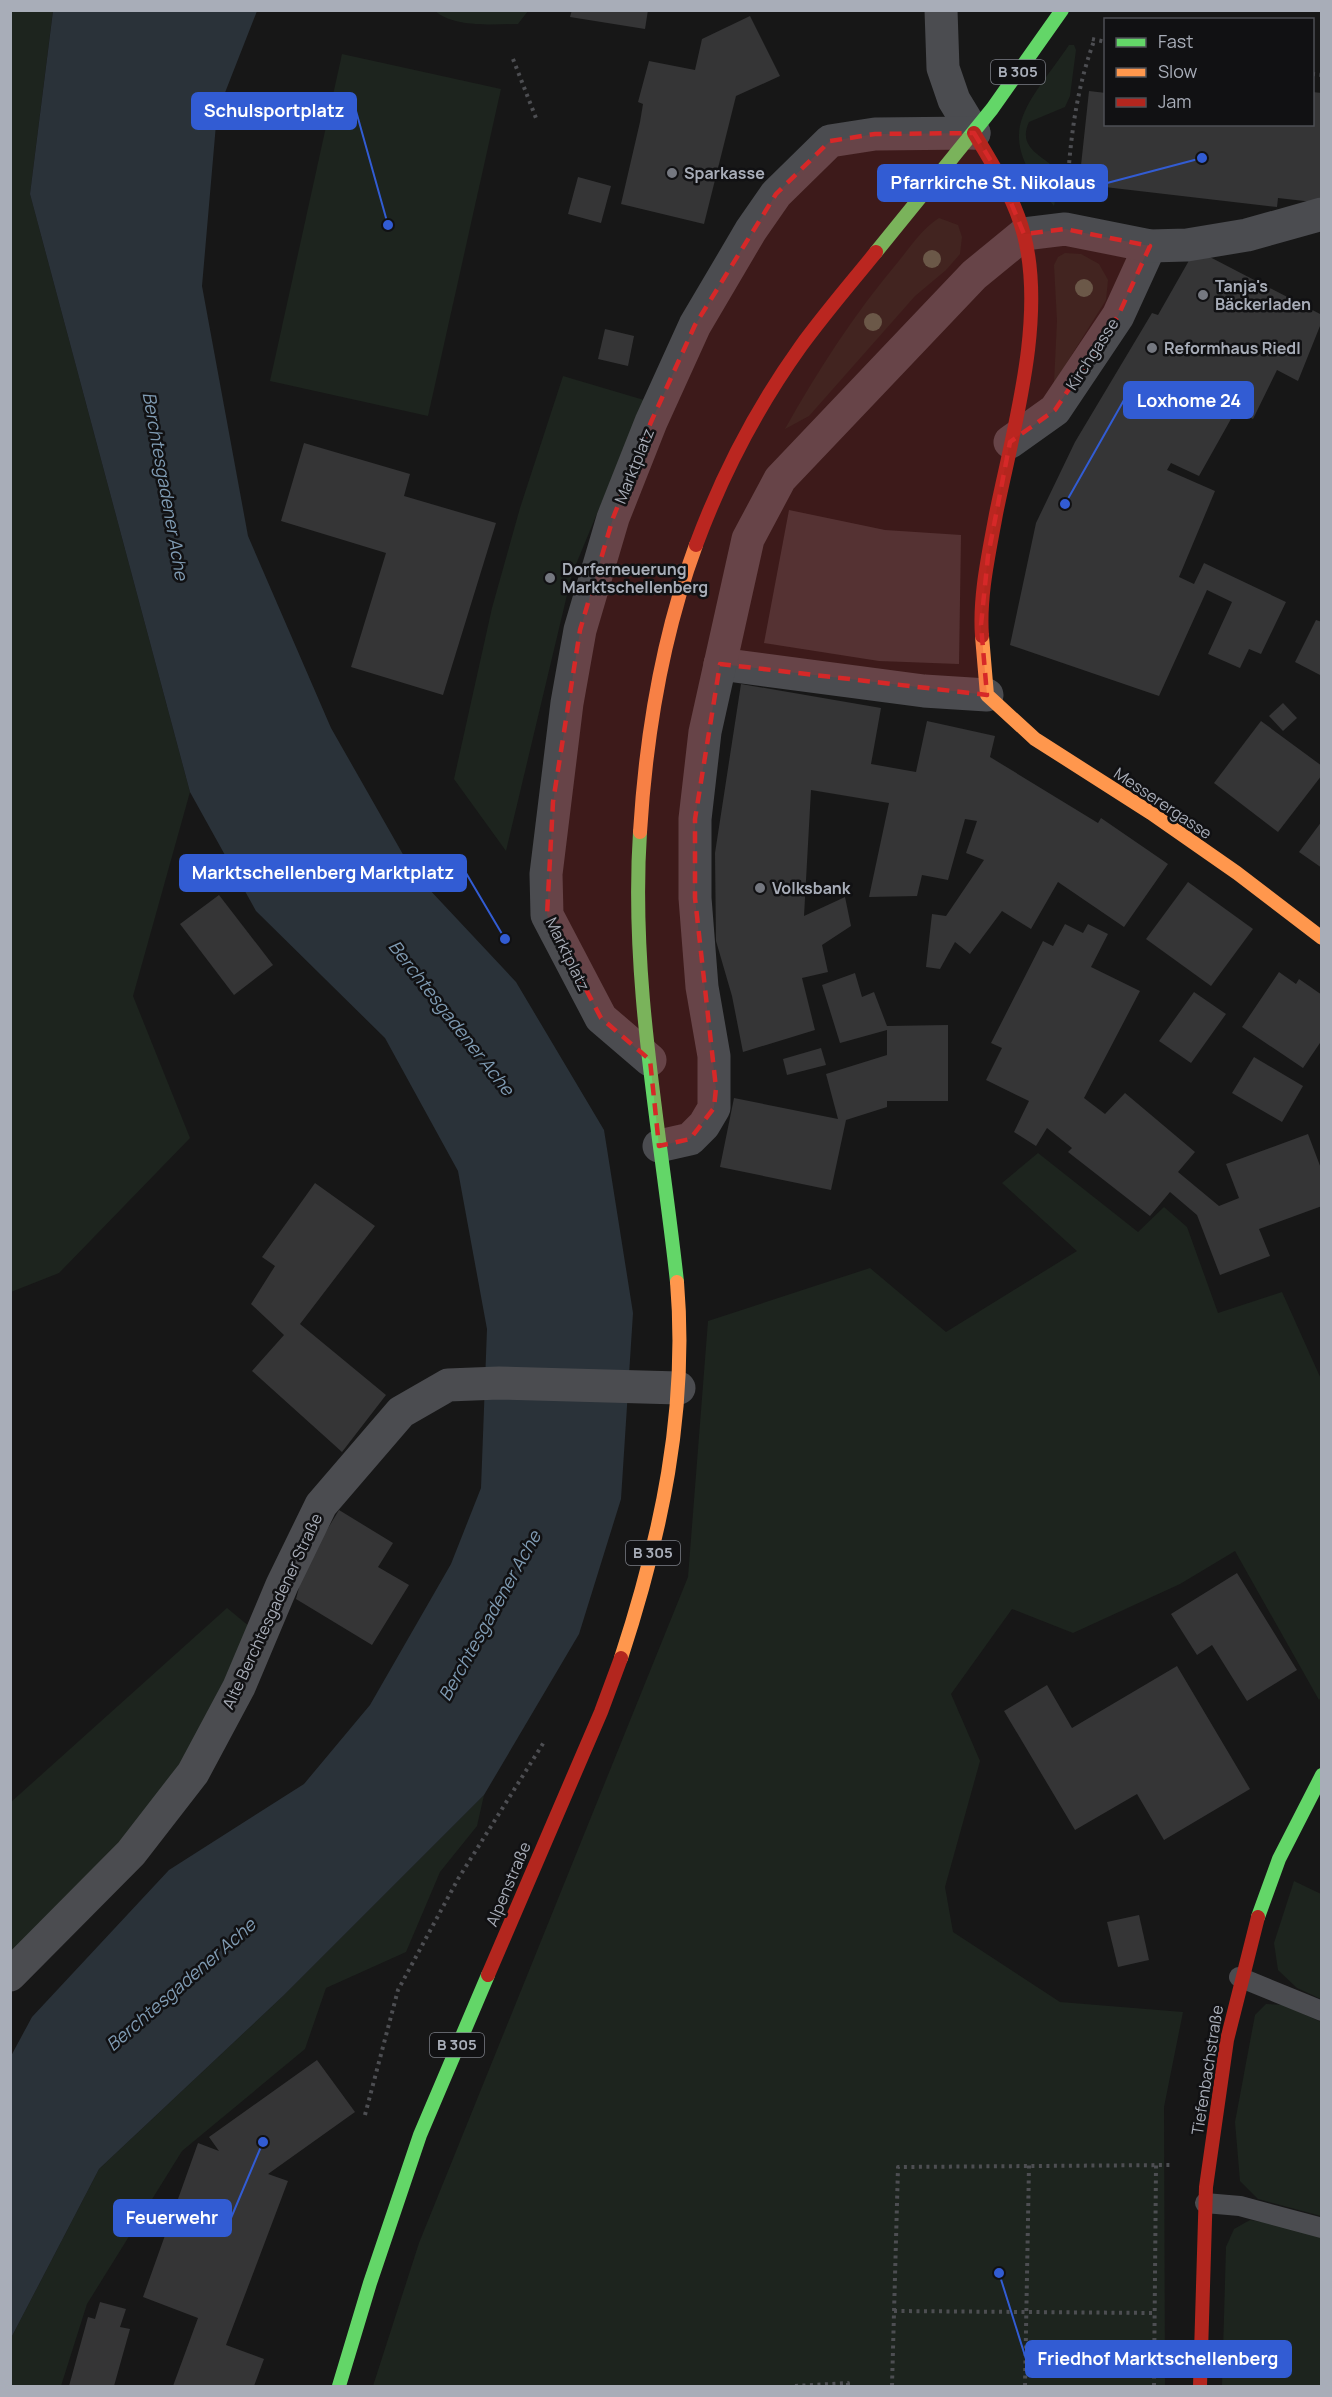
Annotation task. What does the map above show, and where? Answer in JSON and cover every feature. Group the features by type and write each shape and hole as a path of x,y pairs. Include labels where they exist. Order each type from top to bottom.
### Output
{"main road":[{"name":"B 305","path":"679,1388 680,1327 650,1060 642,937 641,805 651,721 670,627 692,555 732,462 782,374 836,301 974,133 1062,10"},
{"path":"974,133 999,174 1024,234 1032,281 1026,366 988,556 981,625 987,696"},
{"name":"Messerergasse","path":"987,696 1035,739 1161,820 1237,873 1322,938"},
{"name":"Alpenstraße","path":"339,2386 370,2283 420,2135 601,1712 624,1652 652,1557 671,1461 679,1388"},
{"name":"Tiefenbachstraße","path":"1200,2386 1204,2203 1220,2073 1239,1977 1249,1939 1297,1819 1322,1775"}],"street":[{"path":"941,10 943,68 954,100 974,133"},
{"name":"Marktplatz","path":"650,1060 601,1018 547,915 547,864 567,703 580,630 613,518 651,422 695,325 751,230 776,194 830,141 874,134 974,133"},
{"path":"659,1146 690,1139 704,1125 714,1108 714,1056 702,987 695,898 695,819 705,732 748,539 780,479 974,275 1024,234 1065,229 1150,246 1187,245 1247,235 1322,214"},
{"name":"Kirchgasse","path":"1010,442 1055,410 1118,316 1150,246"},
{"path":"720,664 912,689 987,696"},
{"name":"Alte Berchtesgadener Straße","path":"10,1975 131,1853 193,1773 239,1687 282,1585 321,1504 401,1412 448,1385 499,1383 679,1388"}],"lane":[{"path":"1239,1977 1322,2011"},
{"path":"1204,2203 1240,2206 1322,2228"}],"path":[{"path":"1065,229 1070,142 1085,64 1094,41"},
{"path":"513,58 536,118"},
{"path":"365,2115 398,1990 458,1879 545,1739"},
{"path":"1025,2386 1029,2165"},
{"path":"1154,2386 1156,2165"},
{"path":"892,2386 898,2167 1175,2165"},
{"path":"894,2311 1155,2313"},
{"path":"795,2386 848,2383 848,2386"}],"highlighted area":[{"path":"974,133 999,174 1024,234 1065,229 1150,246 1118,316 1055,410 1010,442 988,556 981,625 987,695 720,664 695,819 695,898 716,1088 714,1108 690,1139 659,1146 650,1060 601,1018 547,915 553,802 580,630 613,518 651,422 695,325 776,194 830,141 875,134"}],"shaded area":[{"path":"53,10 30,194 190,792 133,996 190,1138 59,1273 11,1292 10,11"},
{"path":"435,11 528,11 518,24 486,24 463,23"},
{"path":"1069,45 1074,45 1076,50 1070,96 1065,107 1029,122 1026,131 1029,145 1057,170 1059,181 1054,206 1035,181 1024,159 1019,140 1021,123 1027,106"},
{"path":"342,54 501,89 428,416 270,381"},
{"path":"939,218 958,225 962,237 960,254 946,270 915,296 809,416 785,429 824,364 867,301 917,238"},
{"path":"1065,253 1081,254 1099,264 1108,280 1106,300 1054,383 1057,321 1054,265 1058,257"},
{"path":"563,376 644,400 572,574 506,851 454,779 492,608 520,508"},
{"path":"1038,1153 1138,1232 1164,1207 1187,1227 1218,1313 1282,1292 1321,1379 1322,1696 1319,1700 1235,1551 1180,1584 1073,1633 1012,1609 951,1694 980,1761 945,1887 953,1932 1060,2002 1183,2012 1164,2107 1165,2386 373,2386 419,2243 688,1577 708,1321 870,1268 946,1332 1077,1251 1002,1183"},
{"path":"227,1608 250,1627 228,1677 183,1760 122,1845 11,1956 10,1803"},
{"path":"484,1795 477,1826 440,1872 406,1952 326,1988 305,2049 182,2151 87,2304 61,2386 11,2386 11,2338 99,2169 283,1996"},
{"path":"1294,1881 1321,1894 1321,1999 1297,1988 1278,1970 1274,1943"},
{"path":"1266,2004 1284,2005 1321,2022 1321,2216 1258,2199 1240,2181 1235,2122 1255,2015"},
{"path":"1250,2220 1281,2225 1321,2236 1321,2386 1222,2386 1226,2247 1234,2229"}],"water":[{"name":"Berchtesgadener Ache","path":"53,11 257,11 217,113 202,286 248,536 331,728 413,872 516,982 604,1130 633,1313 621,1499 579,1634 484,1795 283,1996 99,2169 11,2338 11,2056 32,2017 169,1870 304,1784 370,1705 451,1564 481,1488 487,1329 458,1171 385,1038 256,911 190,792 30,194"}],"building":[{"path":"572,10 648,10 645,29 570,17"},
{"path":"750,16 780,76 736,96 704,224 621,204 643,104 638,102 649,61 695,70 702,39"},
{"path":"1089,91 1104,93 1104,126 1314,126 1314,92 1322,93 1322,203 1278,198 1277,207 1079,184"},
{"path":"578,177 611,186 601,223 568,214"},
{"path":"1206,255 1322,315 1322,321 1298,381 1277,370 1253,419 1236,410 1199,476 1171,463 1167,470 1215,491 1179,577 1194,584 1204,563 1286,602 1261,654 1249,649 1240,668 1208,654 1232,602 1207,590 1159,696 1010,645 1036,523 1075,442 1152,313 1158,315 1191,257"},
{"path":"605,329 634,336 628,366 598,359"},
{"path":"304,443 410,474 404,496 496,523 443,695 351,667 386,553 281,521"},
{"path":"789,510 885,530 961,535 959,664 879,661 764,643"},
{"path":"1316,620 1322,622 1322,676 1295,662"},
{"path":"741,684 881,708 871,764 916,772 927,721 995,736 990,757 1098,823 1101,818 1168,864 1124,927 1058,882 1031,929 1002,911 970,954 955,942 940,969 926,967 932,914 946,916 984,860 966,853 977,821 965,819 948,880 922,875 917,896 869,897 889,803 811,790 804,916 845,897 851,926 822,945 828,972 802,978 815,1030 743,1052 732,996 716,941 715,853"},
{"path":"1283,703 1297,718 1283,731 1269,716"},
{"path":"1261,721 1322,766 1322,775 1278,832 1214,783"},
{"path":"1322,821 1322,868 1299,852"},
{"path":"1188,882 1253,929 1211,986 1146,939"},
{"path":"219,895 273,965 234,995 180,924"},
{"path":"1065,924 1083,933 1088,924 1108,934 1091,967 1140,991 1084,1098 1105,1114 1125,1093 1195,1152 1178,1172 1219,1206 1239,1198 1226,1164 1308,1134 1322,1171 1322,1206 1259,1229 1270,1256 1220,1275 1197,1215 1170,1192 1150,1216 1068,1152 1072,1148 1047,1128 1036,1146 1014,1132 1029,1101 986,1080 1002,1048 991,1043 1043,941 1053,946"},
{"path":"1279,972 1296,984 1299,979 1322,995 1322,1040 1303,1068 1242,1027"},
{"path":"855,973 862,997 874,992 887,1026 948,1025 948,1101 887,1101 887,1107 846,1120 831,1190 720,1167 734,1098 838,1119 826,1074 887,1055 887,1030 840,1043 822,985"},
{"path":"1194,992 1226,1014 1191,1063 1159,1041"},
{"path":"821,1048 826,1065 787,1075 783,1059"},
{"path":"1254,1057 1303,1086 1282,1122 1232,1093"},
{"path":"315,1183 375,1226 300,1324 386,1395 342,1452 252,1371 284,1335 251,1304 275,1266 262,1257"},
{"path":"339,1510 393,1543 378,1567 409,1585 372,1645 296,1599 304,1568"},
{"path":"1237,1573 1297,1670 1247,1701 1212,1645 1197,1655 1171,1614"},
{"path":"1177,1666 1250,1789 1164,1840 1137,1794 1075,1830 1004,1711 1047,1685 1072,1728"},
{"path":"1139,1915 1149,1960 1118,1967 1107,1922"},
{"path":"317,2060 355,2112 268,2174 288,2181 226,2345 264,2359 254,2386 173,2386 198,2318 143,2297 198,2143 219,2151 209,2137"},
{"path":"100,2302 126,2309 120,2327 130,2329 114,2386 69,2386 88,2317 95,2319"}],"traffic: fast":[{"path":"876,252 992,109 1062,10"},
{"path":"640,832 638,889 643,1001 677,1282"},
{"path":"1258,1917 1279,1859 1322,1775"},
{"path":"339,2386 370,2283 420,2135 488,1975"}],"traffic: slow":[{"path":"640,832 646,759 665,651 696,545"},
{"path":"982,636 987,695 1035,739 1151,813 1237,873 1322,938"},
{"path":"621,1658 648,1566 668,1473 679,1378 677,1282"}],"traffic: jam":[{"path":"974,133 1003,182 1020,222 1030,268 1031,302 1025,374 985,575 982,636"},
{"path":"696,545 729,467 770,393 810,334 876,252"},
{"path":"488,1975 601,1712 621,1658"},
{"path":"1200,2386 1206,2187 1227,2040 1258,1917"}],"place":[{"name":"Pfarrkirche St. Nikolaus","path":"1202,158"},
{"name":"Sparkasse","path":"672,173"},
{"name":"Schulsportplatz","path":"388,225"},
{"name":"Tanja's Bäckerladen","path":"1203,295"},
{"name":"Reformhaus Riedl","path":"1152,348"},
{"name":"Loxhome 24","path":"1065,504"},
{"name":"Dorferneuerung Marktschellenberg","path":"550,578"},
{"name":"Volksbank","path":"760,888"},
{"name":"Marktschellenberg Marktplatz","path":"505,939"},
{"name":"Feuerwehr","path":"263,2142"},
{"name":"Friedhof Marktschellenberg","path":"999,2273"}]}
